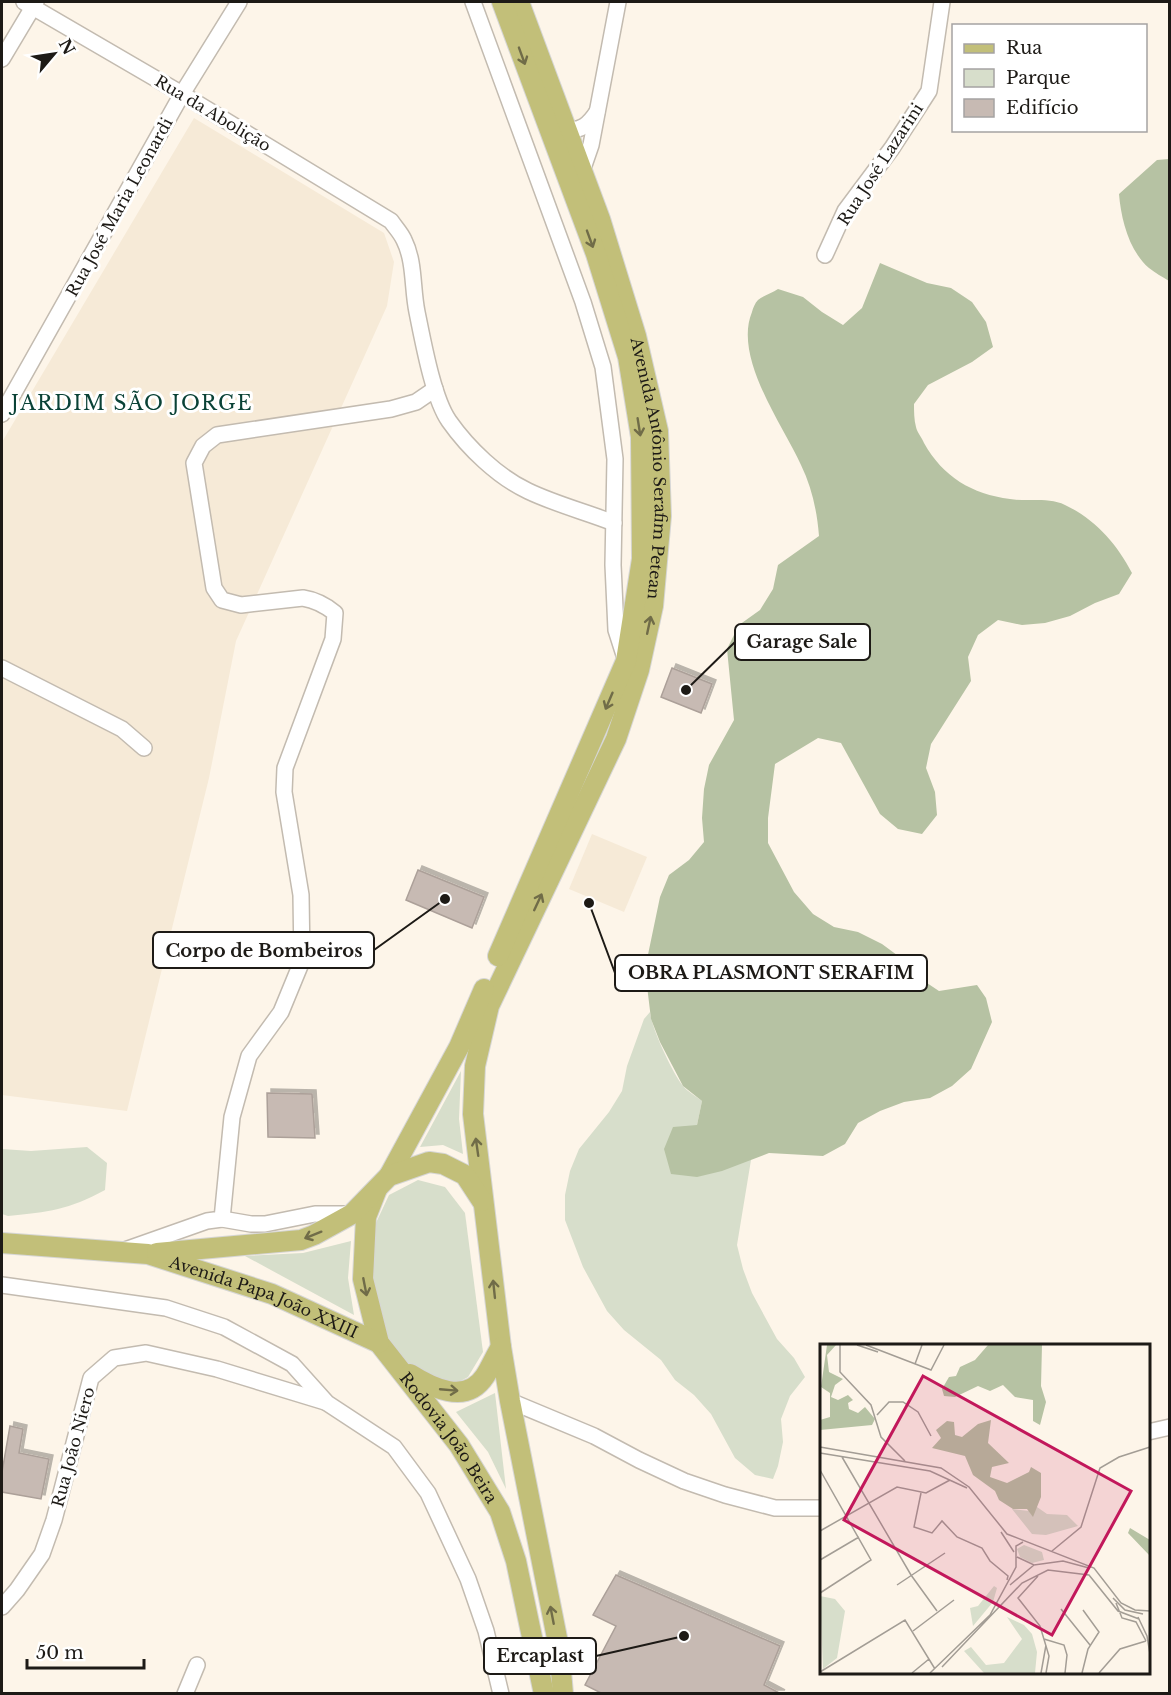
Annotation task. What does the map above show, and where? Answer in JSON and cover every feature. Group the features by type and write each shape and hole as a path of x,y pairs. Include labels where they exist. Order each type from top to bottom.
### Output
{"main road":[{"name":"Avenida Antônio Serafim Petean","path":"459,1047 626,661 642,559 641,437 628,357 596,254 502,2"},
{"name":"Avenida Antônio Serafim Petean","path":"485,1205 473,1114 475,1066 489,1006 616,739 639,670 652,606 661,516 658,431 636,336 619,278 582,172 519,2"},
{"name":"Rodovia João Beira","path":"459,1047 366,1217 363,1278 379,1343 459,1445 500,1512 516,1561 544,1694"},
{"path":"383,1183 429,1162 443,1164 465,1175 485,1205 501,1347 559,1648 563,1694"},
{"name":"Avenida Papa João XXIII","path":"148,1254 301,1240 352,1214 383,1183"},
{"name":"Avenida Papa João XXIII","path":"2,1243 148,1254 272,1294 379,1343"},
{"path":"398,1365 429,1386 451,1393 470,1389 484,1378 501,1347"}],"street":[{"name":"Rua José Maria Leonardi","path":"2,414 182,94 239,2"},
{"name":"Avenida Antônio Serafim Petean","path":"473,2 584,302 603,368 615,459 613,565 616,630 626,661"},
{"path":"573,191 591,145 618,2"},
{"name":"Rua José Lazarini","path":"825,255 845,212 892,148 928,91 942,2"},
{"name":"Rua da Abolição","path":"31,3 391,221 404,239 412,264 414,298 435,389"},
{"path":"2,59 31,3"},
{"path":"566,129 581,129 597,112"},
{"path":"222,1219 232,1117 249,1056 281,1012 302,961 301,895 284,792 285,768 333,639 334,614 324,604 303,598 241,605 222,600 214,588 194,463 203,446 217,435 391,409 416,402 435,389 449,421 484,461 505,478 528,491 614,523"},
{"path":"2,668 122,729 144,748"},
{"path":"121,1251 207,1221 222,1219 265,1224 315,1214 352,1214"},
{"path":"2,1284 166,1308 224,1327 292,1364 327,1403 394,1447 428,1493 468,1579 486,1631 501,1694"},
{"name":"Rua João Niero","path":"2,1607 42,1554 54,1521 91,1378 114,1358 146,1353 218,1369 327,1403"},
{"path":"510,1401 594,1436 684,1481 775,1508 820,1508"},
{"path":"1150,1432 1170,1427"},
{"path":"185,1694 196,1665"}],"shaded area":[{"path":"194,118 384,233 394,262 387,306 236,641 209,778 127,1111 2,1095 2,442"},
{"path":"592,834 647,857 624,912 569,889"}],"green space":[{"path":"1170,159 1169,281 1149,268 1136,253 1124,224 1119,194 1157,160"},
{"path":"880,263 927,283 951,288 972,302 986,322 993,347 972,362 928,385 914,404 917,429 940,465 960,482 983,493 1017,500 1052,501 1076,511 1104,533 1132,573 1119,594 1070,616 1045,623 1022,625 998,620 978,635 968,657 971,681 931,744 926,768 935,792 937,815 922,834 898,829 880,814 841,743 818,738 775,764 768,818 768,843 794,892 813,914 834,927 858,932 882,944 901,958 918,977 939,991 977,985 986,998 992,1022 971,1069 952,1086 930,1098 904,1102 858,1123 845,1144 823,1156 769,1153 722,1171 697,1177 671,1174 664,1149 673,1127 697,1125 702,1101 683,1086 651,1019 645,969 660,897 669,875 689,860 704,842 702,818 704,789 709,765 734,720 727,649 739,625 760,610 773,589 778,565 819,536 813,500 805,474 754,370 749,350 748,330 752,312 758,300 778,289 803,297 843,325 862,308"},
{"path":"650,1012 658,1039 679,1080 685,1088 702,1101 697,1125 751,1160 737,1245 752,1293 777,1339 794,1358 805,1377 790,1396 781,1419 783,1442 773,1479 755,1475 735,1458 711,1414 694,1395 675,1380 661,1360 624,1330 607,1311 583,1267 565,1220 565,1195 570,1171 579,1149 609,1112 622,1091 627,1066 644,1019"},
{"path":"461,1071 459,1119 463,1154 443,1145 420,1147"},
{"path":"87,1147 107,1163 105,1190 58,1209 8,1216 2,1214 2,1149 31,1151"},
{"path":"418,1180 445,1187 465,1213 483,1352 468,1377 446,1389 401,1366 381,1327 368,1275 374,1227 389,1195"},
{"path":"351,1241 348,1278 354,1315 245,1256 303,1253"},
{"path":"495,1393 506,1489 488,1452 456,1412"}],"building":[{"path":"672,668 712,684 701,713 661,697"},
{"path":"418,870 484,897 472,928 406,900"},
{"path":"267,1093 312,1094 315,1138 268,1137"},
{"path":"10,1426 23,1429 19,1453 49,1459 41,1499 2,1492 2,1472"},
{"path":"616,1575 780,1646 764,1685 781,1694 603,1694 585,1685 616,1626 593,1615"}],"place":[{"name":"Garage Sale","path":"686,690"},
{"name":"Corpo de Bombeiros","path":"445,899"},
{"name":"OBRA PLASMONT SERAFIM","path":"589,903"},
{"name":"Ercaplast","path":"684,1636"}],"district":[{"name":"JARDIM SÃO JORGE","path":"132,403"}]}
